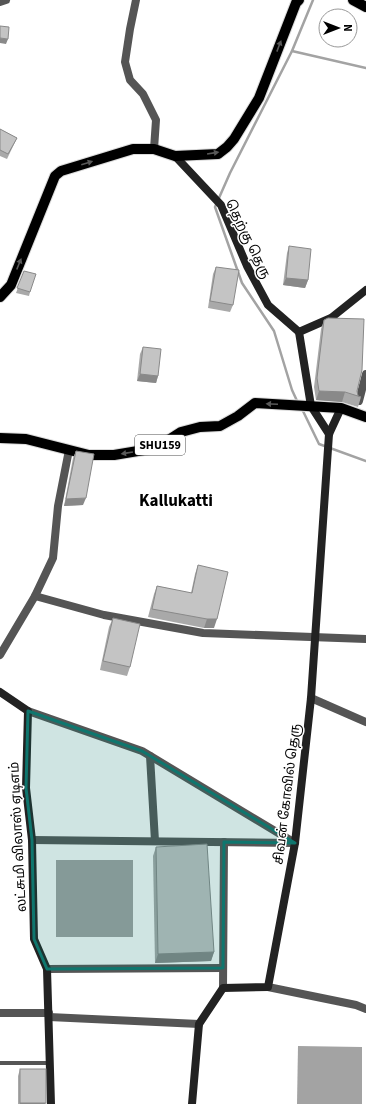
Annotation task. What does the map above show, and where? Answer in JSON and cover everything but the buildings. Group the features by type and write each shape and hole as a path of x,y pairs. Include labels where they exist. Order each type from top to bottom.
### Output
{"main road":[{"path":"0,297 10,285 55,176 61,171 133,149 154,149 175,156 218,154 227,147 234,139 259,98 296,3 299,0"},
{"path":"353,0 366,7"},
{"name":"SHU159","path":"0,438 26,439 88,455 114,455 156,448 181,432 200,427 220,426 238,416 255,403 341,408 366,417"}],"street":[{"path":"0,2 6,0"},
{"path":"136,0 125,62 130,80 143,94 156,120 154,149"},
{"name":"தெற்கு தெரு","path":"175,156 222,205 247,266 268,305 299,332"},
{"path":"329,434 311,406 299,332 331,318 366,290"},
{"path":"359,402 366,374"},
{"path":"329,434 341,408"},
{"name":"சிவன் கோவில் தெரு","path":"268,987 294,843 312,698 329,434"},
{"path":"0,656 35,596 53,558 58,506 69,450"},
{"path":"35,596 104,615 203,633 366,639"},
{"path":"0,692 28,711 142,751 294,843"},
{"path":"312,698 366,722"},
{"name":"லட்சுமி விலாஸ் ஏடிஎம்","path":"28,711 26,788 32,840 34,939 47,969"},
{"path":"150,756 155,841"},
{"path":"32,840 294,843"},
{"path":"192,1104 199,1024 223,988 224,842"},
{"path":"51,1104 47,969 223,968"},
{"path":"223,988 268,987 356,1005 366,1009"},
{"path":"0,1013 199,1024"}],"lane":[{"path":"0,1063 50,1063"}],"highlighted area":[{"path":"28,711 142,751 295,843 224,842 223,968 47,969 34,939 32,840 26,788"}],"shaded area":[{"path":"56,860 133,860 133,937 56,937"},
{"path":"298,1046 362,1047 362,1104 297,1104"}],"waterway":[{"path":"298,403 292,390 274,331 242,283 215,207 230,173 292,51 313,0"},
{"path":"292,51 366,68"},
{"path":"302,409 319,444 366,461"}],"district":[{"name":"Kallukatti","path":"176,501"}]}
